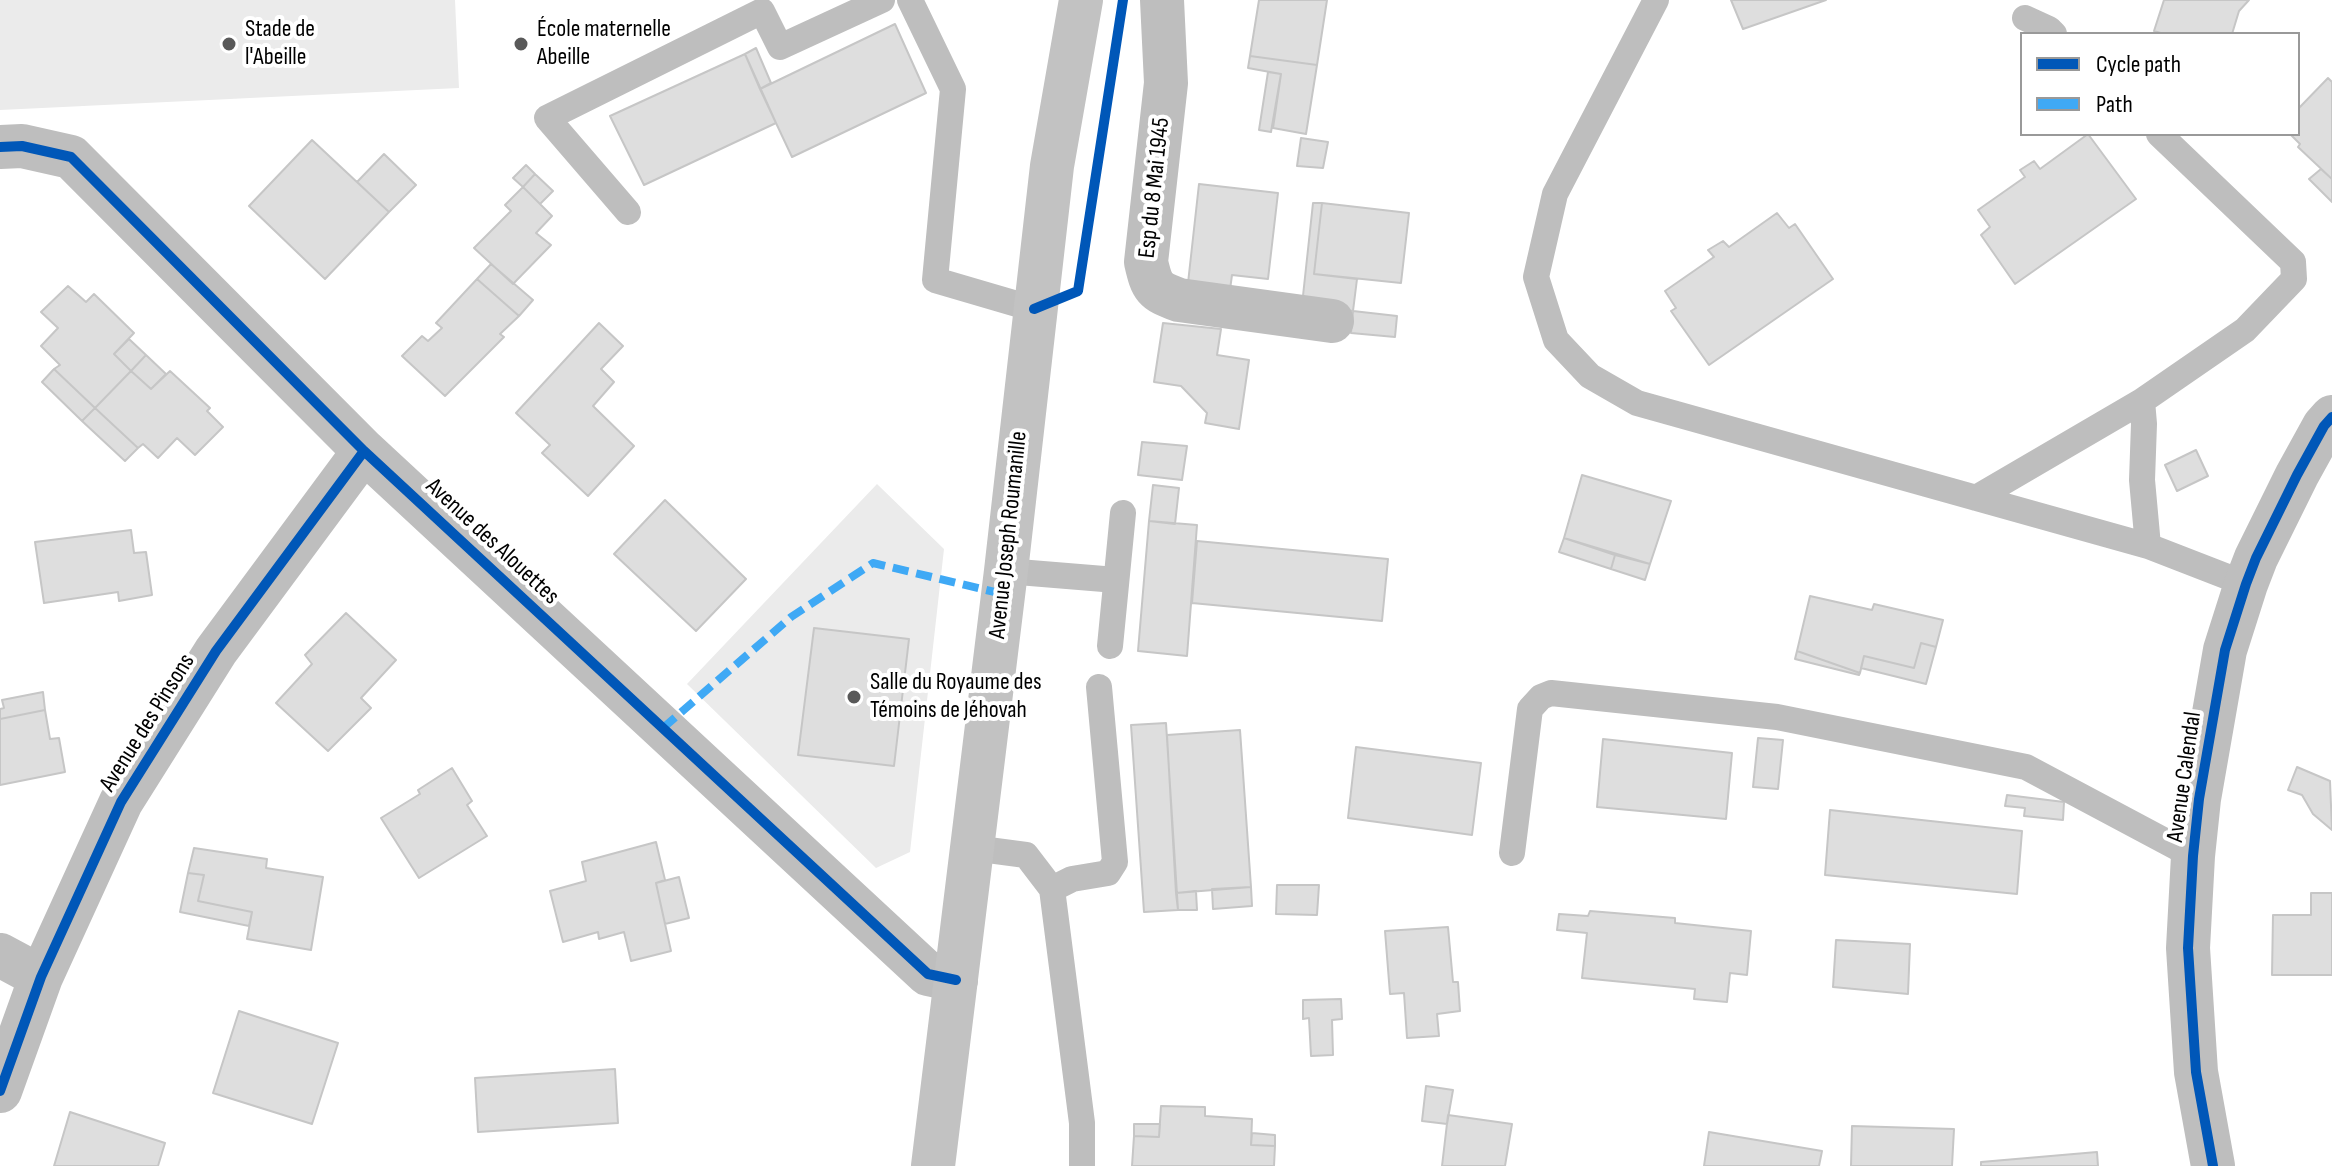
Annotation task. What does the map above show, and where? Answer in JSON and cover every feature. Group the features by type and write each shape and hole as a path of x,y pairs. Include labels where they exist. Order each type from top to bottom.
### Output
{"main road":[{"name":"Avenue Joseph Roumanille","path":"933,1166 1052,166 1081,0"}],"street":[{"name":"Esp du 8 Mai 1945","path":"1162,0 1166,83 1146,262 1150,283 1159,293 1179,300 1332,321"},
{"name":"Avenue des Alouettes","path":"0,147 22,146 71,157 364,451 928,974 956,980"},
{"name":"Avenue Calendal","path":"2213,1166 2196,1072 2188,948 2199,799 2225,650 2246,584 2297,475 2332,417"},
{"name":"Avenue des Pinsons","path":"0,1091 41,977 121,802 216,651 364,451"},
{"path":"0,955 41,977"}],"lane":[{"path":"628,212 547,118 762,11 780,47 882,0"},
{"path":"910,0 953,89 935,280 1034,309"},
{"path":"1656,0 1555,194 1536,277 1556,340 1590,376 1637,403 2148,546 2246,584"},
{"path":"2025,18 2052,32"},
{"path":"1976,498 2142,401 2245,330 2294,279 2293,262 2161,136"},
{"path":"2142,401 2142,480 2148,546"},
{"path":"1110,646 1123,513"},
{"path":"1006,571 1116,580"},
{"path":"1052,889 1072,879 1108,873 1115,862 1099,687"},
{"path":"1512,853 1530,709 1541,697 1551,693 1777,717 2026,767 2193,856"},
{"path":"973,848 1026,855 1052,889 1082,1123 1082,1166"}],"shaded area":[{"name":"Stade de l'Abeille","path":"0,0 455,0 459,88 0,110"},
{"path":"877,484 944,549 910,852 876,868 687,684"}],"building":[{"path":"1259,0 1327,0 1317,65 1250,56"},
{"path":"1731,0 1826,0 1743,29"},
{"path":"2164,0 2249,0 2239,11 2233,32 2154,31"},
{"path":"895,24 926,93 792,157 760,89"},
{"path":"756,48 771,83 760,89 745,54"},
{"path":"745,54 776,123 644,185 610,116"},
{"path":"1250,56 1317,65 1306,134 1273,128 1281,74 1248,68"},
{"path":"1268,72 1281,74 1271,132 1259,130"},
{"path":"2328,78 2332,82 2332,179 2298,147 2300,144 2292,136 2300,136 2300,107"},
{"path":"2089,136 2136,199 2015,284 1981,235 1990,227 1978,210 2025,177 2020,170 2034,161 2040,169"},
{"path":"1301,138 1328,142 1323,168 1297,166"},
{"path":"312,140 389,212 325,279 249,206"},
{"path":"384,154 416,185 389,212 357,182"},
{"path":"526,165 535,174 523,187 513,178"},
{"path":"2321,169 2332,179 2332,202 2309,179"},
{"path":"535,174 553,191 540,204 523,187"},
{"path":"1199,184 1278,193 1268,279 1232,275 1229,297 1187,292"},
{"path":"523,187 552,216 536,233 551,245 513,284 474,248 511,211 505,205"},
{"path":"1313,203 1322,203 1314,274 1357,279 1353,311 1302,305"},
{"path":"1322,203 1409,213 1401,283 1314,274"},
{"path":"1777,213 1789,228 1795,224 1833,279 1709,365 1671,311 1676,308 1665,291 1714,257 1708,250 1723,241 1729,247"},
{"path":"491,264 533,300 519,316 477,279"},
{"path":"477,279 519,316 500,334 504,337 445,396 402,356 422,336 428,341 442,328 436,323"},
{"path":"68,286 86,302 94,294 134,333 114,354 131,371 95,408 54,369 60,365 41,346 58,328 41,312"},
{"path":"1353,311 1397,316 1395,337 1351,333"},
{"path":"599,323 623,346 601,369 614,382 593,406 634,446 588,496 542,453 550,445 516,413"},
{"path":"1163,323 1221,329 1217,355 1249,360 1239,429 1205,423 1207,413 1181,386 1154,382"},
{"path":"129,339 146,355 131,371 114,354"},
{"path":"146,355 166,374 151,389 131,371"},
{"path":"54,369 95,408 82,421 42,382"},
{"path":"131,371 151,389 170,371 210,408 207,411 223,427 195,455 177,438 158,458 143,444 138,448 95,408"},
{"path":"95,408 138,448 125,461 82,421"},
{"path":"1142,442 1187,446 1182,480 1138,475"},
{"path":"2196,450 2208,476 2177,491 2165,465"},
{"path":"1582,475 1671,501 1650,564 1564,538"},
{"path":"1153,485 1179,488 1175,524 1149,521"},
{"path":"665,500 746,579 696,631 614,554"},
{"path":"1149,521 1197,525 1187,656 1138,651"},
{"path":"131,530 134,553 146,552 152,595 119,601 118,592 44,603 35,542"},
{"path":"1564,538 1615,555 1611,569 1559,552"},
{"path":"1197,541 1388,559 1382,621 1192,603"},
{"path":"1615,555 1650,564 1645,580 1611,569"},
{"path":"1810,596 1872,610 1874,604 1943,620 1936,647 1921,643 1914,668 1864,656 1860,673 1797,651"},
{"path":"346,613 396,660 361,698 371,708 328,751 276,703 312,664 305,655"},
{"name":"Salle du Royaume des Témoins de Jéhovah","path":"814,628 909,639 894,766 798,755"},
{"path":"1921,643 1936,647 1926,684 1861,668 1864,656 1914,668"},
{"path":"1797,651 1860,673 1795,659"},
{"path":"43,692 45,710 0,719 0,709 4,708 2,700"},
{"path":"45,710 50,739 59,738 65,772 0,785 0,719"},
{"path":"1166,723 1178,910 1144,912 1131,725"},
{"path":"1240,730 1251,887 1176,893 1167,735"},
{"path":"1758,738 1783,740 1778,789 1753,787"},
{"path":"1603,739 1732,753 1726,819 1597,807"},
{"path":"1356,747 1481,763 1472,835 1348,818"},
{"path":"2297,767 2330,781 2332,830 2313,814 2302,795 2288,790"},
{"path":"452,768 472,801 467,805 487,836 419,878 381,818 420,794 418,790"},
{"path":"2007,795 2064,802 2063,820 2024,816 2025,808 2005,806"},
{"path":"1830,810 2022,831 2017,894 1825,875"},
{"path":"656,842 665,880 656,883 671,951 631,961 624,932 599,939 598,932 563,942 550,891 586,881 582,862"},
{"path":"194,848 267,859 266,868 323,877 311,950 247,939 252,912 198,901 204,875 188,873"},
{"path":"188,873 204,875 198,901 252,912 249,926 180,912"},
{"path":"679,877 689,918 665,924 656,883"},
{"path":"1277,885 1319,885 1317,915 1276,914"},
{"path":"1251,887 1252,906 1213,909 1212,889"},
{"path":"1196,891 1197,910 1178,910 1176,893"},
{"path":"2311,893 2332,893 2332,975 2272,975 2273,915 2311,915"},
{"path":"1590,911 1675,918 1675,923 1751,931 1747,975 1730,973 1727,1002 1694,999 1695,989 1582,978 1587,933 1557,930 1559,914 1588,916"},
{"path":"1448,927 1453,982 1458,982 1460,1011 1437,1014 1439,1036 1407,1038 1404,993 1390,994 1385,931"},
{"path":"1836,940 1910,944 1908,994 1833,987"},
{"path":"1341,999 1342,1019 1332,1020 1333,1055 1311,1056 1309,1018 1303,1019 1303,1000"},
{"path":"239,1011 338,1043 312,1124 213,1093"},
{"path":"615,1069 618,1123 478,1132 475,1078"},
{"path":"1426,1086 1453,1090 1447,1124 1422,1121"},
{"path":"1161,1106 1205,1107 1205,1116 1252,1119 1251,1145 1275,1146 1274,1166 1132,1166 1134,1136 1159,1137"},
{"path":"70,1112 165,1143 158,1166 54,1166"},
{"path":"1448,1115 1512,1124 1505,1166 1442,1166"},
{"path":"1134,1124 1160,1124 1159,1137 1134,1136"},
{"path":"1852,1126 1954,1129 1952,1166 1851,1166"},
{"path":"1709,1132 1822,1151 1819,1166 1704,1166"},
{"path":"1252,1133 1275,1135 1275,1146 1251,1145"},
{"path":"2097,1152 2098,1166 1981,1166 1981,1162"}],"marked path":[{"path":"663,728 791,617 873,563 1003,594"}],"cycle path":[{"path":"1034,309 1078,291 1123,0"},
{"path":"0,147 22,146 71,157 364,451 928,974 956,980"},
{"path":"2213,1166 2196,1072 2188,948 2199,799 2225,650 2246,584 2297,475 2332,417"},
{"path":"0,1091 41,977 121,802 216,651 364,451"}],"place":[{"name":"Stade de l'Abeille","path":"229,44"},
{"name":"École maternelle Abeille","path":"521,44"},
{"name":"Salle du Royaume des Témoins de Jéhovah","path":"854,697"}]}
